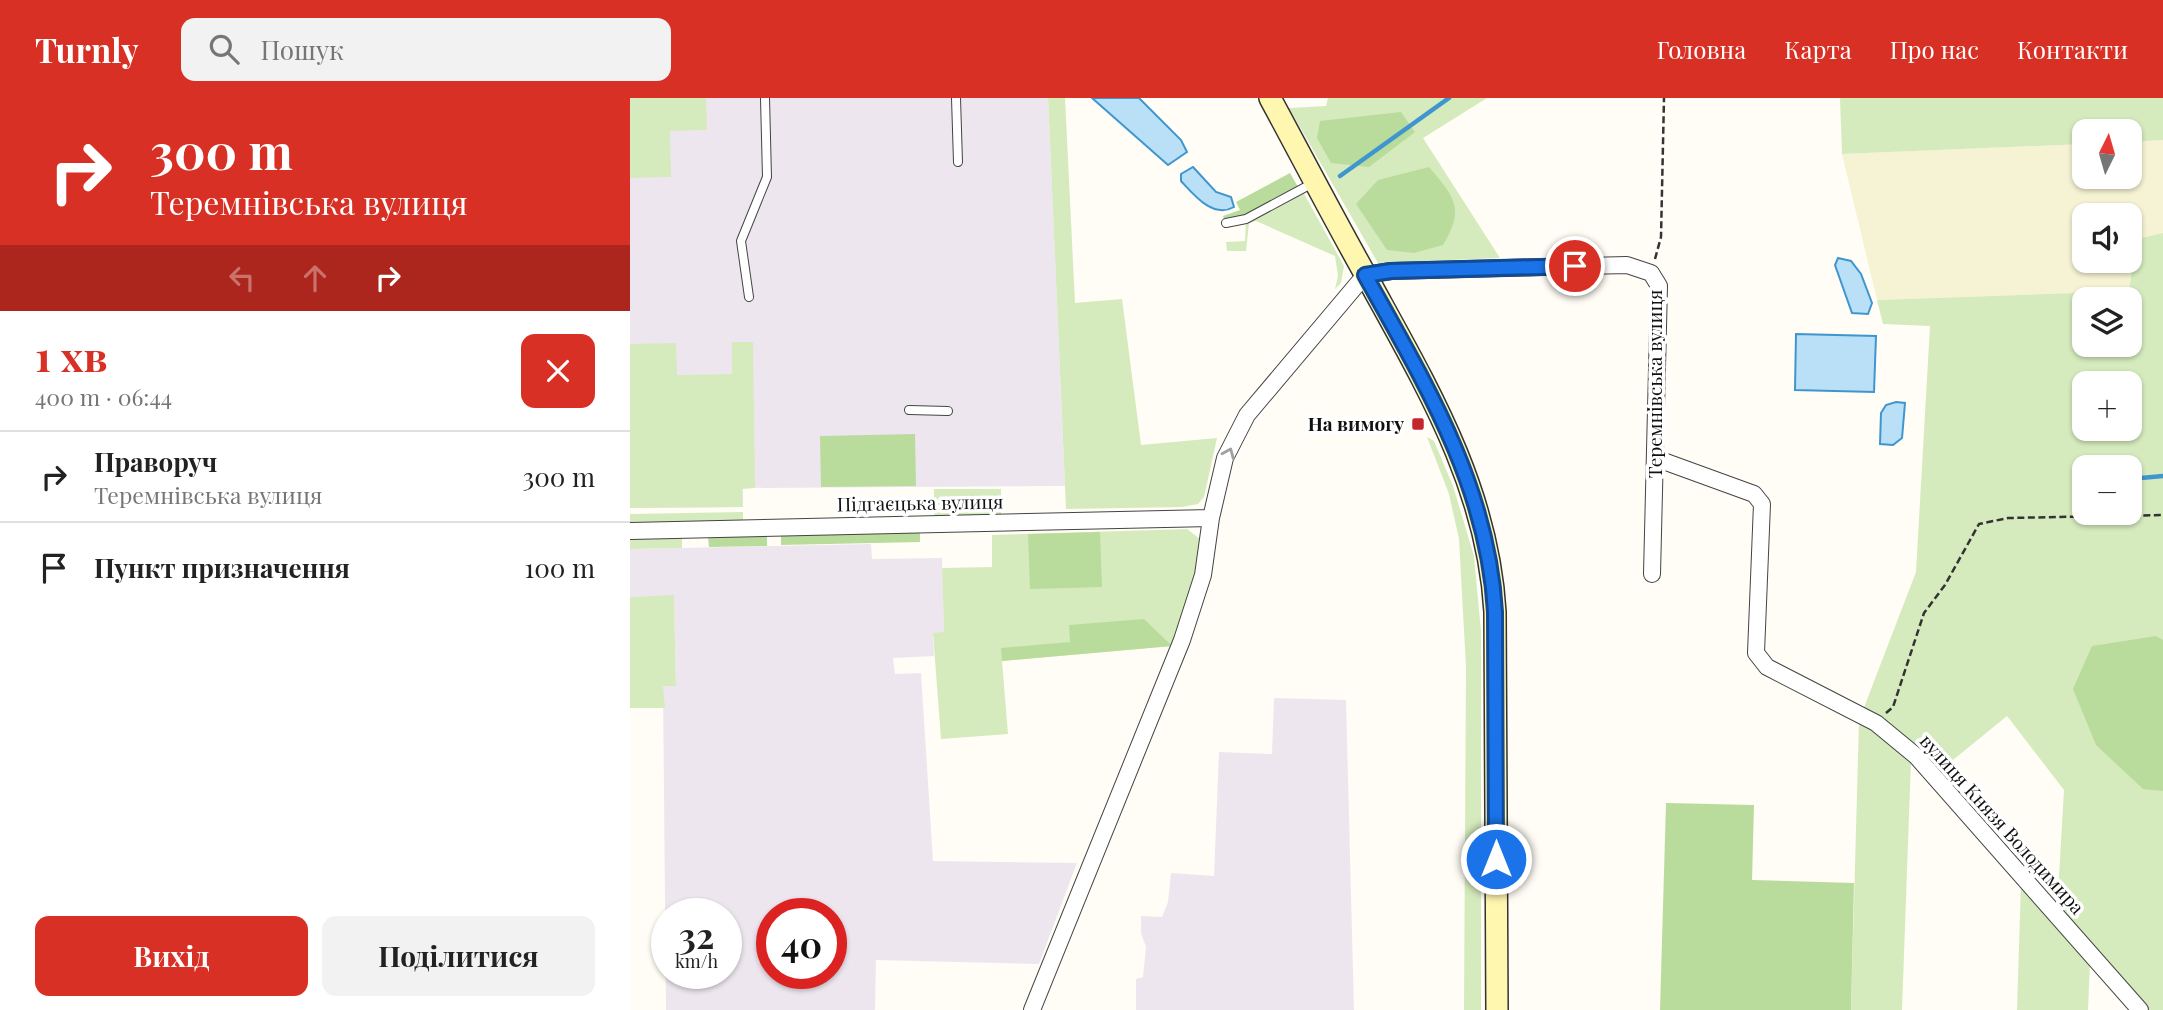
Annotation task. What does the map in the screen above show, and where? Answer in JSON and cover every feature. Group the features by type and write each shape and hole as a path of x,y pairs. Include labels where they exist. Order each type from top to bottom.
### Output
{"street":[{"path":"1270,98 1426,384 1470,480 1494,582 1497,1010"},
{"name":"Теремнівська вулиця","path":"1365,275 1391,271 1627,265 1651,273 1659,286 1652,574"},
{"path":"1032,1010 1182,640 1203,575 1211,518 1225,458 1247,415 1365,275"},
{"name":"вулиця Князя Володимира","path":"1655,457 1754,494 1762,504 1756,653 1767,667 1876,723 1916,756 2140,1010"},
{"name":"Підгаєцька вулиця","path":"630,531 1211,518"}],"lane":[{"path":"749,297 741,241 767,177 765,98"},
{"path":"956,98 958,162"},
{"path":"1226,223 1246,219 1315,182"},
{"path":"909,410 948,411"}],"path":[{"path":"1651,273 1661,237 1664,98"},
{"path":"1876,723 1893,707 1924,612 1945,585 1979,524 2008,517 2163,515"}],"shaded area":[{"path":"630,98 1048,98 1065,486 743,488 743,507 630,508"},
{"path":"2163,140 2163,233 2142,238 2142,203 2072,203 2072,273 2132,273 2131,287 2072,287 2072,293 1877,300 1842,154 2072,144 2072,189 2142,189 2142,141"},
{"path":"871,544 872,559 942,558 944,633 933,634 934,656 893,658 895,674 921,673 933,861 1077,863 1039,964 876,960 875,1010 666,1010 666,989 742,989 742,898 665,898 663,686 676,685 674,596 630,597 630,549"},
{"path":"1274,698 1346,700 1354,1010 1136,1010 1136,979 1143,977 1146,947 1141,933 1141,916 1162,917 1168,902 1171,873 1214,876 1219,752 1272,754"}],"green space":[{"path":"630,98 706,98 707,130 670,131 671,177 630,178"},
{"path":"1048,98 1065,98 1075,303 1122,299 1141,445 1217,438 1204,497 1198,504 1182,507 1066,509"},
{"path":"1328,98 1487,98 1423,138 1500,258 1378,263 1289,108 1326,106"},
{"path":"1840,98 2163,98 2163,140 2142,141 2142,119 2072,119 2072,144 1842,154"},
{"path":"1401,112 1415,132 1369,167 1331,163 1317,138 1320,121"},
{"path":"1429,167 1454,204 1454,222 1450,232 1443,245 1414,253 1387,250 1356,204 1378,180"},
{"path":"1290,173 1298,187 1248,214 1224,219 1223,216 1240,210 1236,202"},
{"path":"1303,192 1344,266 1341,283 1335,289 1338,276 1335,256 1256,221 1249,223 1246,251 1227,251 1226,242 1245,241 1246,221"},
{"path":"2163,233 2163,1010 2147,1010 2057,911 2064,790 2007,716 1937,773 1863,710 1916,572 1930,326 1883,324 1877,300 2072,293 2072,357 2142,357 2142,287 2130,287 2132,273 2142,273 2142,238"},
{"path":"732,342 753,342 755,488 742,489 743,507 630,508 630,344 676,343 677,375 732,374"},
{"path":"915,434 916,486 821,487 820,436"},
{"path":"1427,437 1434,441 1453,486 1474,556 1481,632 1481,1010 1464,1010 1466,667 1459,539 1449,494"},
{"path":"934,489 1001,489 1001,505 934,505"},
{"path":"934,509 1001,509 1001,516 934,516"},
{"path":"743,512 743,520 630,523 630,514"},
{"path":"1187,529 1200,539 1197,573 1172,646 1002,661 1008,734 941,739 933,633 944,632 942,568 992,567 992,535"},
{"path":"920,532 920,542 781,545 781,535"},
{"path":"1100,532 1102,587 1030,589 1028,534"},
{"path":"767,535 767,546 709,547 708,537"},
{"path":"682,537 682,548 630,549 630,538"},
{"path":"674,595 676,686 663,686 665,708 630,708 630,597"},
{"path":"1144,619 1172,646 1002,661 1001,648 1070,642 1069,625"},
{"path":"2156,636 2163,640 2163,791 2143,789 2096,745 2073,689 2092,646"},
{"path":"1859,721 1873,727 1911,760 1902,1010 1851,1010"},
{"path":"1666,803 1754,805 1752,880 1854,883 1851,1010 1660,1010"},
{"path":"2021,883 2090,961 2088,1010 2017,1010"}],"water":[{"path":"1092,98 1139,98 1181,140 1187,152 1168,165"},
{"path":"1193,167 1216,192 1231,197 1234,207 1226,210 1211,208 1192,193 1181,181 1181,174"},
{"path":"1838,258 1851,261 1861,274 1872,303 1868,314 1852,313 1835,265"},
{"path":"1796,334 1876,336 1874,392 1795,390"},
{"path":"1905,403 1902,438 1893,445 1880,444 1881,413 1886,405"}],"waterway":[{"path":"1340,176 1449,98"},
{"path":"2142,478 2163,476"}],"place":[{"name":"На вимогу","path":"1418,424"}],"route":[{"path":"1496,859 1494,582 1483,529 1470,480 1426,384 1365,275 1391,271 1575,266"}]}
